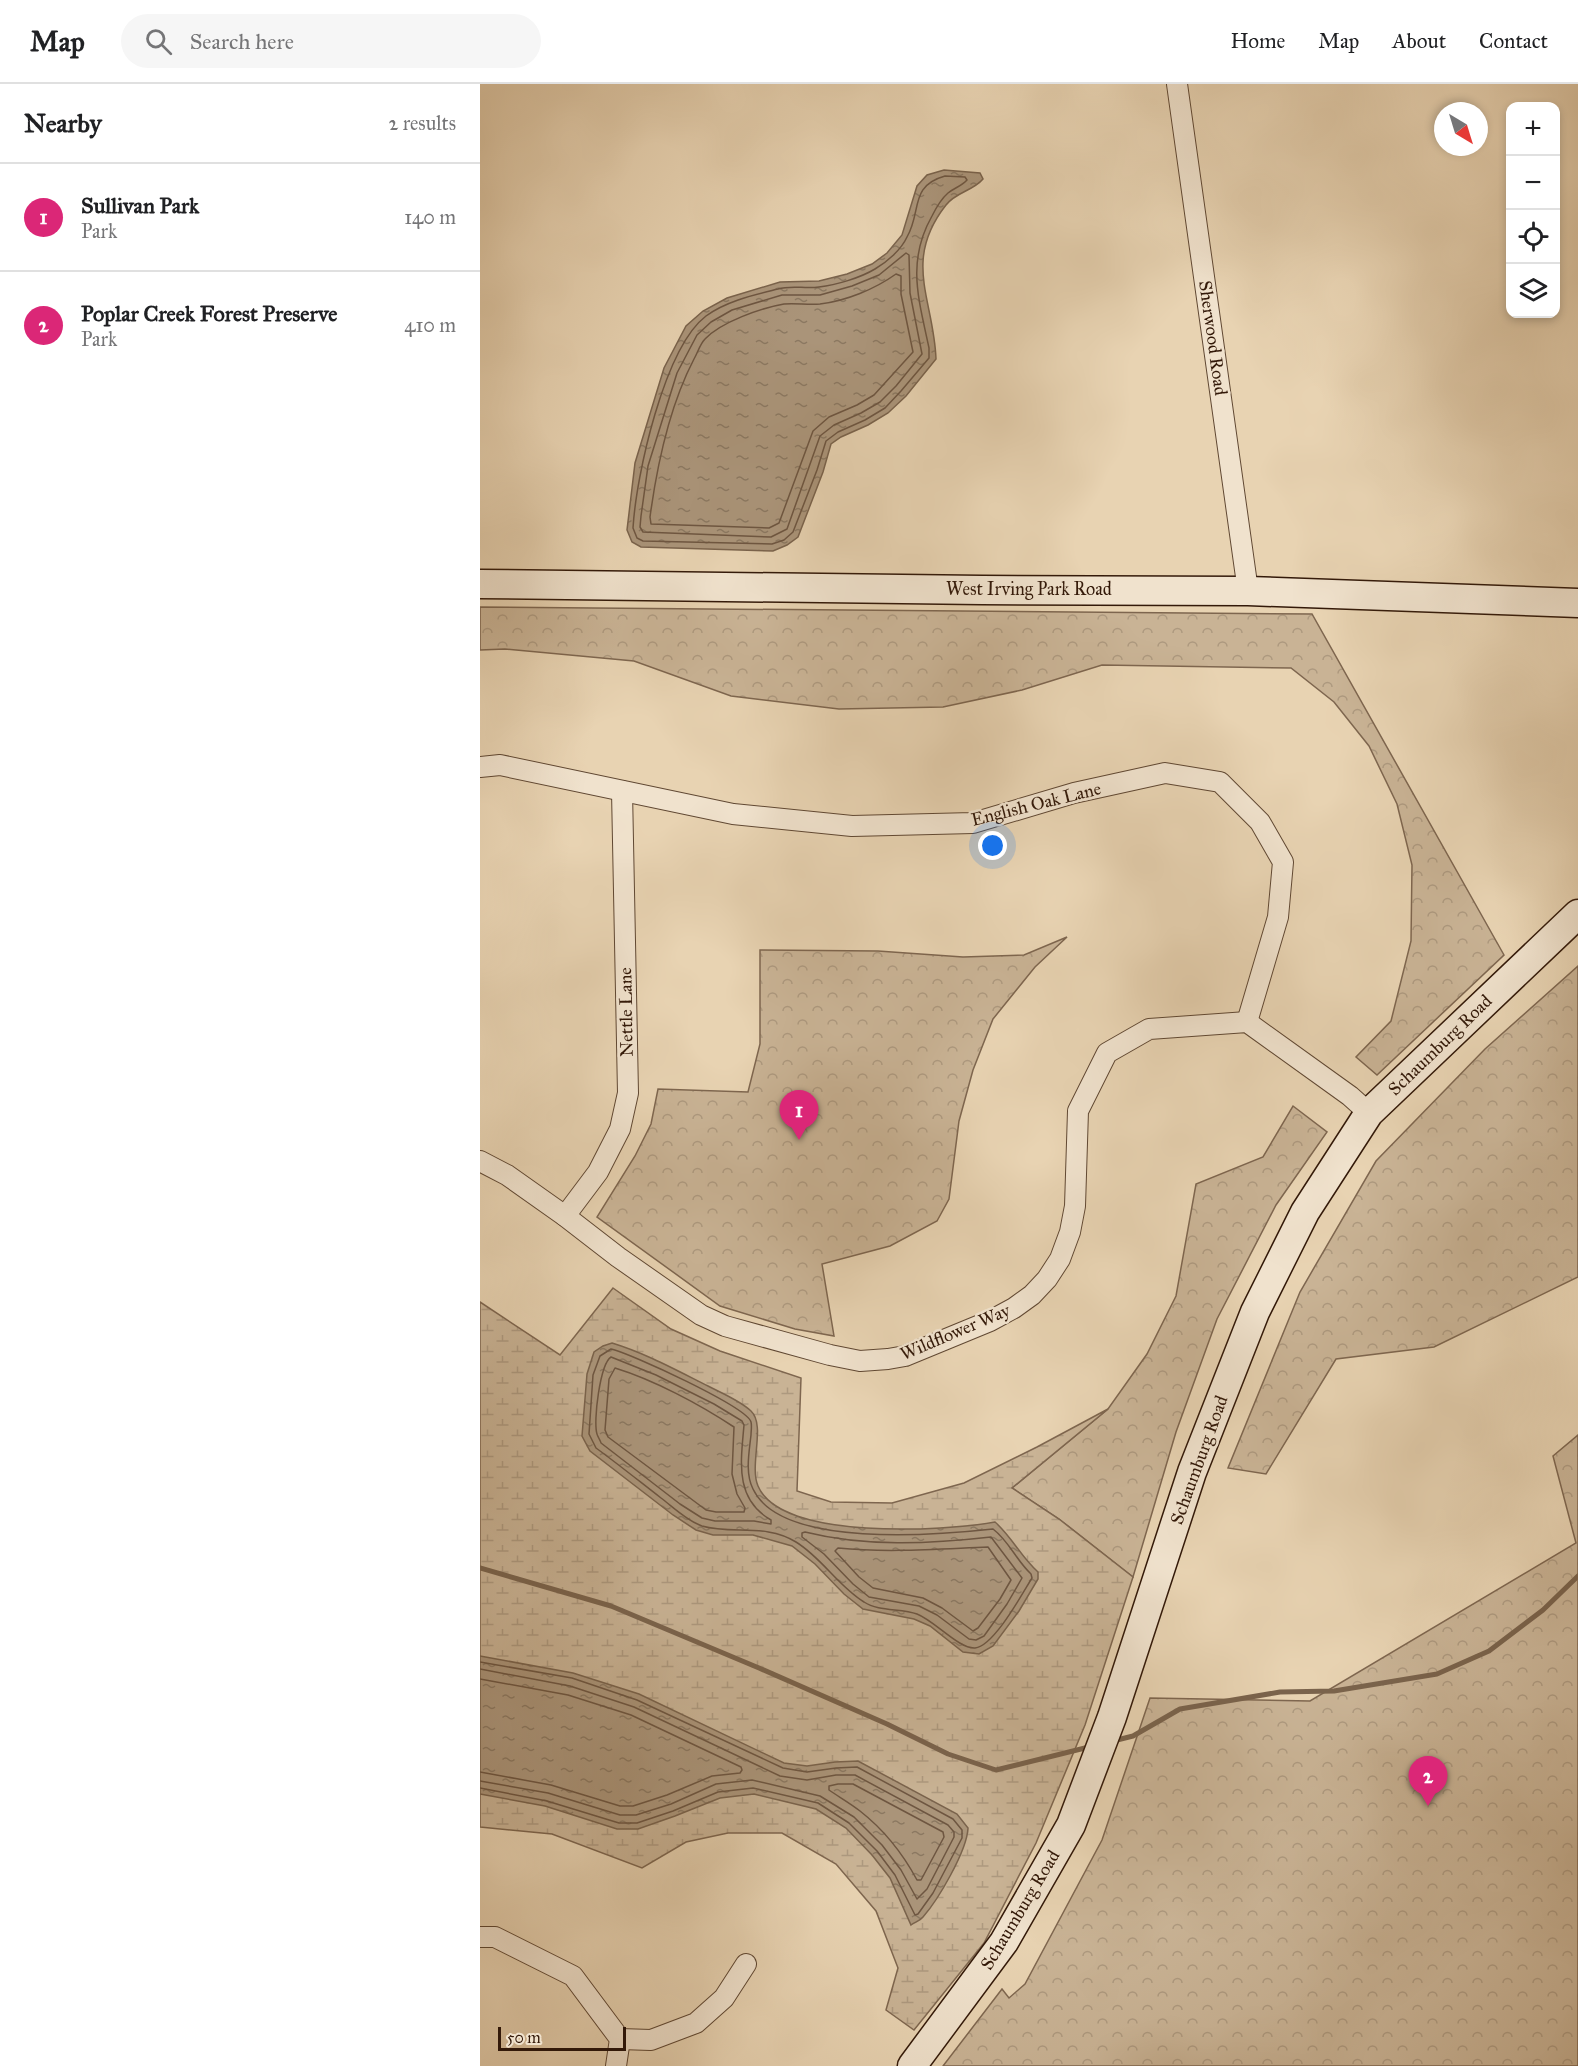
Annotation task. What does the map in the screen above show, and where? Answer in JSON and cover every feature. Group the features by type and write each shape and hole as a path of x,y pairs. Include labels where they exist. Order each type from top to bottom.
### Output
{"main road":[{"name":"West Irving Park Road","path":"480,584 1248,591 1578,603"},
{"name":"Schaumburg Road","path":"912,2066 1004,1942 1071,1825 1102,1744 1192,1472 1256,1312 1305,1212 1369,1113 1578,914"}],"street":[{"name":"Sherwood Road","path":"1177,84 1248,591"},
{"name":"English Oak Lane","path":"480,766 500,765 733,814 852,826 974,823 1074,793 1165,773 1220,782 1260,822 1283,862 1278,917 1247,1022"},
{"name":"Nettle Lane","path":"565,1216 598,1172 620,1129 628,1093 622,790"},
{"path":"1247,1022 1350,1096 1369,1113"},
{"name":"Wildflower Way","path":"480,1161 507,1175 701,1315 725,1326 830,1355 860,1361 905,1356 990,1321 1014,1308 1032,1295 1060,1259 1070,1232 1075,1206 1078,1111 1107,1053 1149,1029 1247,1022"},
{"path":"480,1937 495,1937 573,1976 620,2039 616,2066"},
{"path":"620,2039 651,2040 696,2023 724,1998 746,1965"}],"green space":[{"path":"480,607 1312,614 1504,955 1377,1075 1356,1057 1391,1021 1411,941 1412,865 1397,804 1369,746 1334,702 1291,668 1102,665 1022,690 943,707 839,709 731,696 634,661 505,649 480,650"},
{"path":"1067,937 1035,967 993,1019 973,1070 959,1121 949,1199 937,1221 890,1246 822,1264 834,1336 795,1329 720,1306 597,1217 635,1156 651,1124 658,1089 748,1092 760,1044 760,950 878,951 963,957 1024,955"},
{"path":"1578,966 1578,1277 1434,1347 1336,1359 1266,1474 1228,1468 1300,1292 1376,1161 1485,1049"},
{"path":"1293,1106 1327,1132 1276,1205 1217,1319 1176,1432 1133,1577 1059,1519 1012,1488 1108,1409 1147,1354 1176,1296 1196,1184 1263,1157"},
{"path":"613,1288 671,1329 720,1351 801,1378 797,1491 831,1502 892,1503 964,1483 1108,1409 1012,1488 1059,1519 1133,1577 1085,1725 1036,1843 984,1943 914,2030 886,2010 898,1968 876,1911 836,1864 782,1833 728,1833 686,1842 642,1868 552,1834 480,1827 480,1302 560,1355"},
{"path":"1578,1435 1578,2066 943,2066 1002,1989 1009,1998 1025,1984 1102,1840 1150,1698 1310,1701 1576,1543 1553,1456"}],"water":[{"path":"944,170 980,173 983,179 946,205 933,225 926,244 923,263 924,281 936,359 906,396 888,413 831,444 823,472 798,537 773,551 641,547 632,542 627,530 635,463 664,368 686,326 703,311 727,298 780,282 819,281 847,274 872,264 887,253 902,235 917,186 927,175"},
{"path":"612,1343 672,1368 730,1397 751,1411 757,1426 755,1467 758,1486 773,1504 798,1516 830,1524 866,1528 940,1528 995,1522 1038,1572 1038,1579 1019,1611 993,1646 979,1654 963,1652 930,1626 914,1619 863,1609 844,1594 815,1564 792,1546 753,1535 713,1535 696,1530 673,1515 590,1451 582,1436 587,1374 594,1352"},
{"path":"480,1656 573,1673 639,1694 784,1763 807,1766 858,1761 957,1814 968,1828 963,1849 936,1899 922,1918 911,1925 890,1878 872,1855 846,1828 816,1809 754,1794 720,1798 638,1829 617,1829 545,1806 480,1794"}],"waterway":[{"path":"480,1568 611,1606 887,1724 948,1754 996,1770 1089,1747"},
{"path":"1113,1741 1133,1736 1180,1709 1280,1692 1334,1691 1437,1674 1489,1651 1543,1610 1578,1576"}],"place":[{"name":"Sullivan Park","path":"799,1140"},
{"name":"Poplar Creek Forest Preserve","path":"1428,1806"}]}
